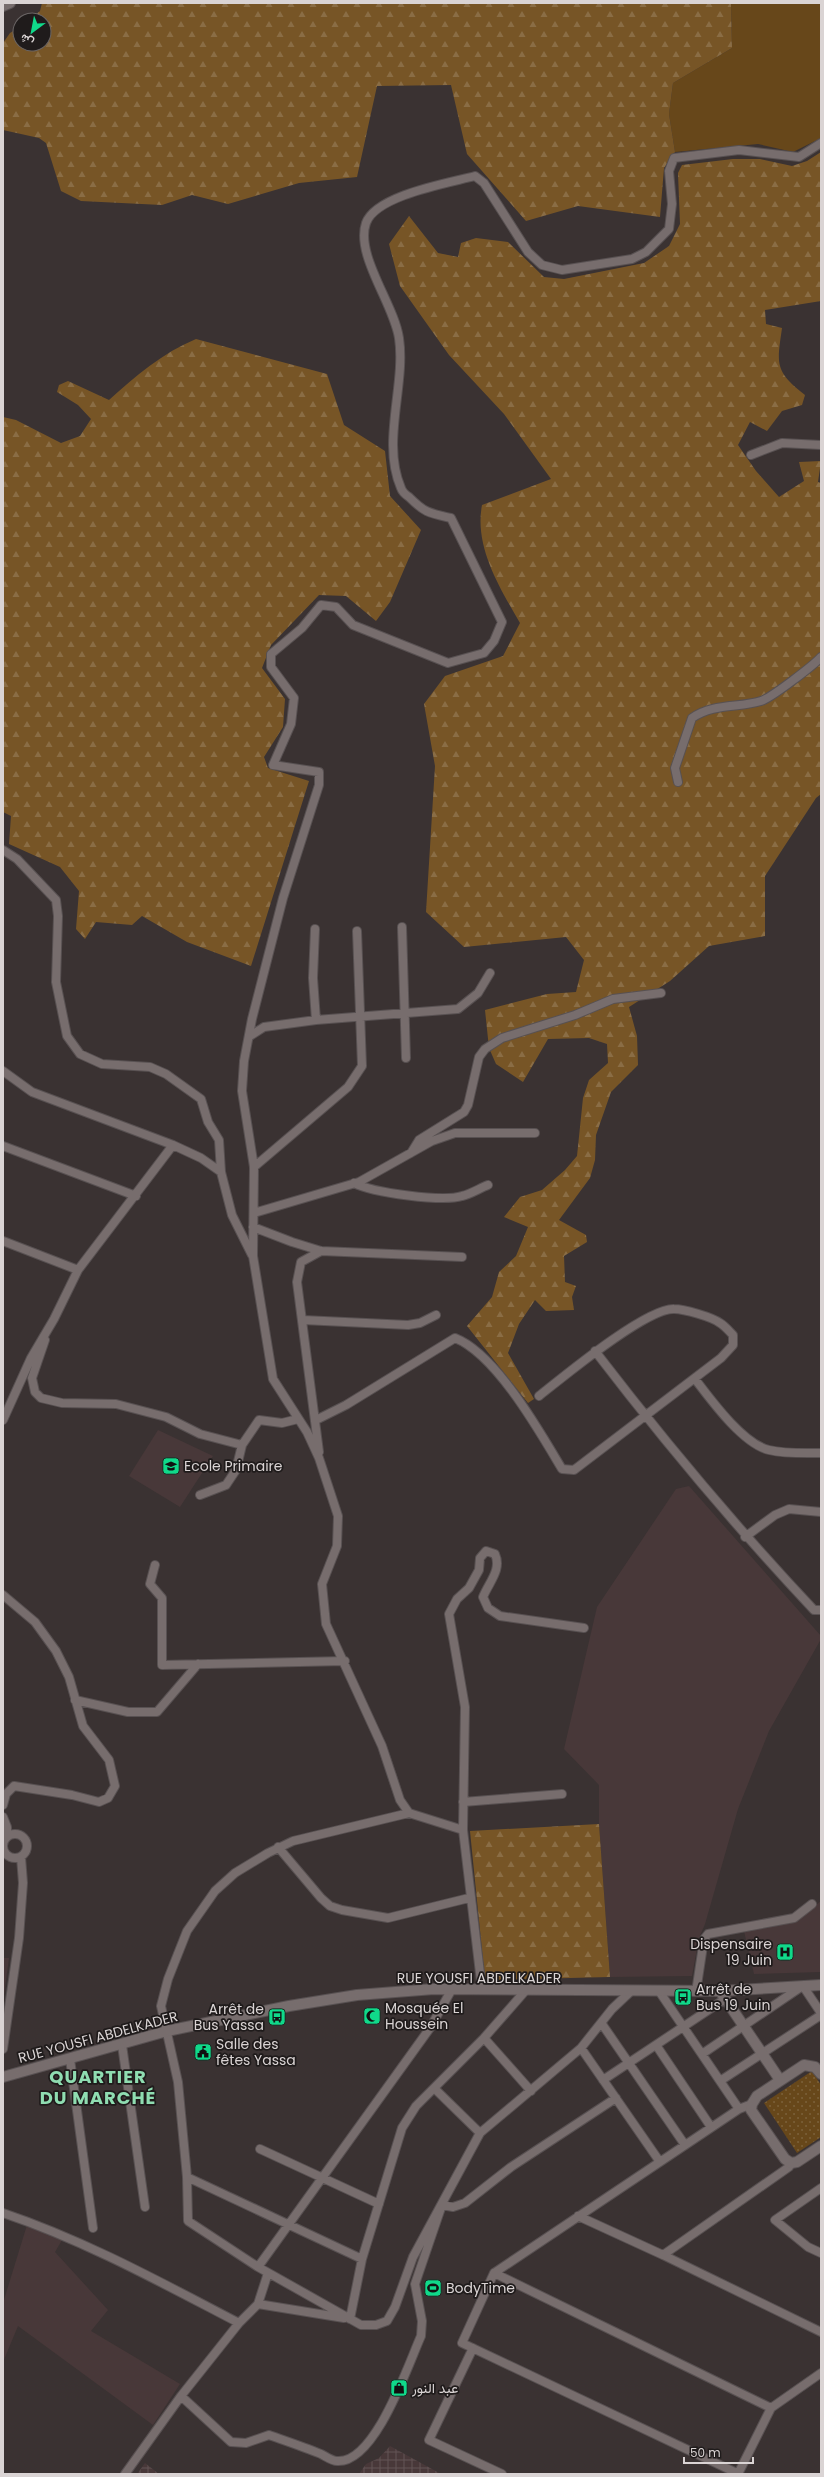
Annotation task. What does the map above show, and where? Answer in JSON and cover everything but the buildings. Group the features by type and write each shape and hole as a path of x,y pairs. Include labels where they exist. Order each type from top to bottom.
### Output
{"main road":[{"path":"3,6 10,3"},
{"name":"RUE YOUSFI ABDELKADER","path":"3,2077 122,2045 167,2031 289,2006 357,1995 452,1989 630,1992 659,1991 696,1992 723,1995 821,1985"},
{"path":"723,1995 780,2080"},
{"path":"821,2074 815,2067 804,2065 757,2096 752,2104 751,2110 785,2159 791,2163 797,2162 821,2146"}],"street":[{"path":"409,1813 400,1800 382,1746 326,1624 322,1584 338,1546 338,1516 319,1458 298,1418 273,1380 253,1256 254,1167 242,1091 244,1061 250,1036 252,1019 283,898 319,784 319,772 274,764 291,724 294,698 271,667 271,654 302,628 321,605 336,607 353,625 448,663 484,653 494,641 502,622 451,518 422,511 401,489 392,448 398,389 399,338 389,304 367,252 365,235 366,222 382,205 401,196 475,176 484,183 528,252 542,265 562,270 632,259 646,252 669,229 672,204 669,171 674,158 739,150 799,157 821,143"},
{"path":"751,454 782,443 821,445"},
{"path":"678,782 676,768 692,718 704,712 730,705 762,701 821,656"},
{"path":"3,850 17,860 56,900 58,916 56,982 67,1036 80,1054 102,1064 150,1067 166,1074 201,1099 208,1122 219,1140 220,1172 232,1215 253,1256"},
{"path":"402,927 406,1058"},
{"path":"315,929 313,978 316,1020"},
{"path":"254,1167 356,1077 362,1066 357,931"},
{"path":"250,1036 264,1027 316,1020 458,1009 478,993 490,972"},
{"path":"411,1153 419,1140 464,1112 468,1105 479,1057 485,1049 502,1038 575,1014 613,999 661,993"},
{"path":"3,1071 32,1092 173,1145 201,1158 220,1172"},
{"path":"254,1213 354,1183 432,1141 455,1133 535,1133"},
{"path":"3,1420 31,1358 50,1326 78,1270 113,1222 136,1196 173,1145"},
{"path":"3,1146 136,1196"},
{"path":"354,1183 384,1194 451,1197 462,1197 488,1185"},
{"path":"253,1227 292,1242 322,1251 462,1257"},
{"path":"3,1241 78,1270"},
{"path":"319,1458 316,1420 303,1320 297,1287 298,1269 301,1262 322,1251"},
{"path":"316,1420 346,1405 455,1338 461,1340 483,1358 515,1394 562,1469 574,1470 721,1358 733,1345 733,1335 720,1322 705,1316 673,1309 656,1313 595,1351 539,1396"},
{"path":"303,1320 408,1325 420,1323 436,1315"},
{"path":"50,1326 32,1378 35,1392 41,1398 62,1403 116,1404 166,1417 200,1434 242,1445"},
{"path":"595,1351 645,1416 745,1536 814,1610 821,1610"},
{"path":"695,1379 727,1420 758,1446 769,1450 821,1453"},
{"path":"200,1495 226,1485 236,1470 242,1445 260,1420 282,1423 298,1418"},
{"path":"745,1536 775,1515 789,1509 821,1512"},
{"path":"482,1990 469,1898 463,1830 464,1707 449,1614 457,1599 469,1588 479,1570 480,1558 486,1551 495,1554 498,1562 498,1570 483,1597 488,1608 500,1616 584,1628"},
{"path":"155,1565 150,1584 162,1598 162,1665 344,1661"},
{"path":"3,1595 35,1622 56,1651 69,1677 83,1726 109,1760 115,1786 113,1793 99,1802 72,1795 14,1786 6,1794 3,1805"},
{"path":"75,1700 128,1712 157,1712 198,1664"},
{"path":"463,1802 562,1794"},
{"path":"463,1830 409,1813 293,1841 278,1847 235,1873 206,1902 187,1931 163,1993 161,2006 178,2082 187,2176 188,2221 258,2267 350,2319 361,2324 376,2325 387,2321 395,2307 413,2256 480,2133 581,2048 602,2024 612,2009 630,1992"},
{"path":"3,1817 11,1836"},
{"path":"11,1836 22,1837 26,1842 27,1850 18,1857"},
{"path":"11,1836 3,1844 4,1852 18,1857"},
{"path":"278,1847 321,1898 330,1906 342,1910 388,1918 469,1898"},
{"path":"3,2049 19,1938 23,1883 21,1866 18,1857"},
{"path":"696,1992 704,1939 708,1934 794,1918 812,1904"},
{"path":"702,2054 802,1986 821,2014 720,2081"},
{"path":"258,2267 289,2226 430,2028 452,1989"},
{"path":"350,2319 362,2260 402,2128 416,2106 484,2038 526,1990"},
{"path":"659,1991 739,2108"},
{"path":"603,2080 684,2026 723,1995"},
{"path":"602,2024 630,2062 685,2145"},
{"path":"484,2038 531,2091"},
{"path":"122,2045 145,2207"},
{"path":"656,2045 711,2127"},
{"path":"581,2048 660,2162"},
{"path":"70,2059 93,2228"},
{"path":"434,2088 480,2133"},
{"path":"442,2205 453,2207 465,2203 511,2167 616,2098"},
{"path":"752,2104 739,2108 494,2273 462,2343 738,2474 771,2408 821,2373"},
{"path":"260,2149 379,2204"},
{"path":"664,2255 789,2167 791,2163"},
{"path":"187,2176 362,2260"},
{"path":"821,2188 775,2220 808,2247 821,2253"},
{"path":"181,2396 231,2442 246,2443 269,2435 337,2461 351,2458 360,2453 370,2442 384,2419 421,2336 422,2321 415,2284 442,2205"},
{"path":"3,2213 46,2228 110,2257 239,2323"},
{"path":"578,2216 664,2255 821,2332"},
{"path":"125,2474 181,2396 239,2323 258,2304 268,2273"},
{"path":"494,2273 771,2408"},
{"path":"258,2304 350,2319"},
{"path":"473,2348 429,2440 502,2474"}],"shaded area":[{"path":"731,3 821,3 821,138 793,152 758,144 675,152 669,114 673,83 732,48"},
{"name":"Ecole Primaire","path":"158,1430 213,1456 180,1507 129,1476"},
{"path":"689,1486 821,1636 821,1639 769,1731 738,1809 705,1924 699,1938 692,1976 610,1977 599,1824 599,1785 564,1749 597,1607 676,1489"},
{"name":"Dispensaire 19 Juin","path":"821,1901 821,1972 754,1974 744,1931 796,1920"},
{"path":"3,1958 9,1958 3,2002"},
{"path":"812,2071 821,2085 821,2137 797,2153 764,2103"},
{"path":"27,2225 62,2240 55,2252 108,2310 91,2331 180,2384 153,2425 18,2326 3,2362 3,2303"},
{"path":"390,2446 441,2474 359,2474 366,2464 379,2458"},
{"path":"145,2463 159,2474 137,2474"}],"green space":[{"path":"42,3 731,3 732,48 673,83 669,114 675,152 664,168 660,217 578,206 526,221 467,154 451,85 377,86 357,177 299,183 228,204 192,195 162,205 81,201 61,191 46,143 39,138 3,130 3,43 12,32 12,52 52,52 52,12 39,12"},
{"path":"821,152 821,301 765,310 766,324 782,328 779,359 783,373 795,387 805,395 802,405 782,411 767,431 750,422 738,445 756,471 779,497 804,481 799,462 821,461 818,482 821,483 821,794 816,798 765,876 765,936 709,946 670,981 629,1007 637,1036 638,1065 611,1092 596,1135 595,1160 590,1178 559,1220 586,1235 587,1242 564,1256 565,1282 576,1286 572,1297 574,1310 546,1311 535,1300 519,1324 508,1353 534,1399 528,1403 467,1326 492,1297 499,1272 516,1256 528,1227 504,1217 520,1197 542,1190 565,1170 577,1156 583,1098 589,1080 608,1063 607,1044 589,1038 548,1039 523,1082 496,1064 489,1048 485,1010 547,994 576,992 584,960 566,937 464,947 426,912 435,766 424,704 445,676 503,656 520,623 504,596 490,567 485,552 481,521 482,505 551,479 504,414 449,355 400,286 389,244 409,216 438,253 458,257 461,243 476,238 508,242 544,277 564,279 644,263 669,246 680,224 678,173 682,165 733,159 760,159 792,166 807,161"},
{"path":"196,339 327,374 344,425 385,451 390,496 421,530 390,602 376,621 346,596 319,595 271,645 262,668 285,699 283,727 264,757 268,768 309,781 251,966 187,942 142,916 132,925 96,922 85,939 76,929 79,891 60,867 9,844 11,816 3,812 3,417 16,420 61,443 80,436 91,419 78,405 57,392 59,385 68,381 109,400 139,374 161,358"},
{"path":"599,1824 610,1977 485,1980 470,1831"}],"place":[{"name":"Ecole Primaire","path":"171,1466"},
{"name":"Dispensaire 19 Juin","path":"785,1952"},
{"name":"Arrêt de Bus 19 Juin","path":"683,1997"},
{"name":"Mosquée El Houssein","path":"372,2016"},
{"name":"Arrêt de Bus Yassa","path":"277,2017"},
{"name":"Salle des fêtes Yassa","path":"203,2052"},
{"name":"BodyTime","path":"433,2288"},
{"name":"عبد النور","path":"399,2388"}],"district":[{"name":"QUARTIER DU MARCHÉ","path":"98,2087"}]}
